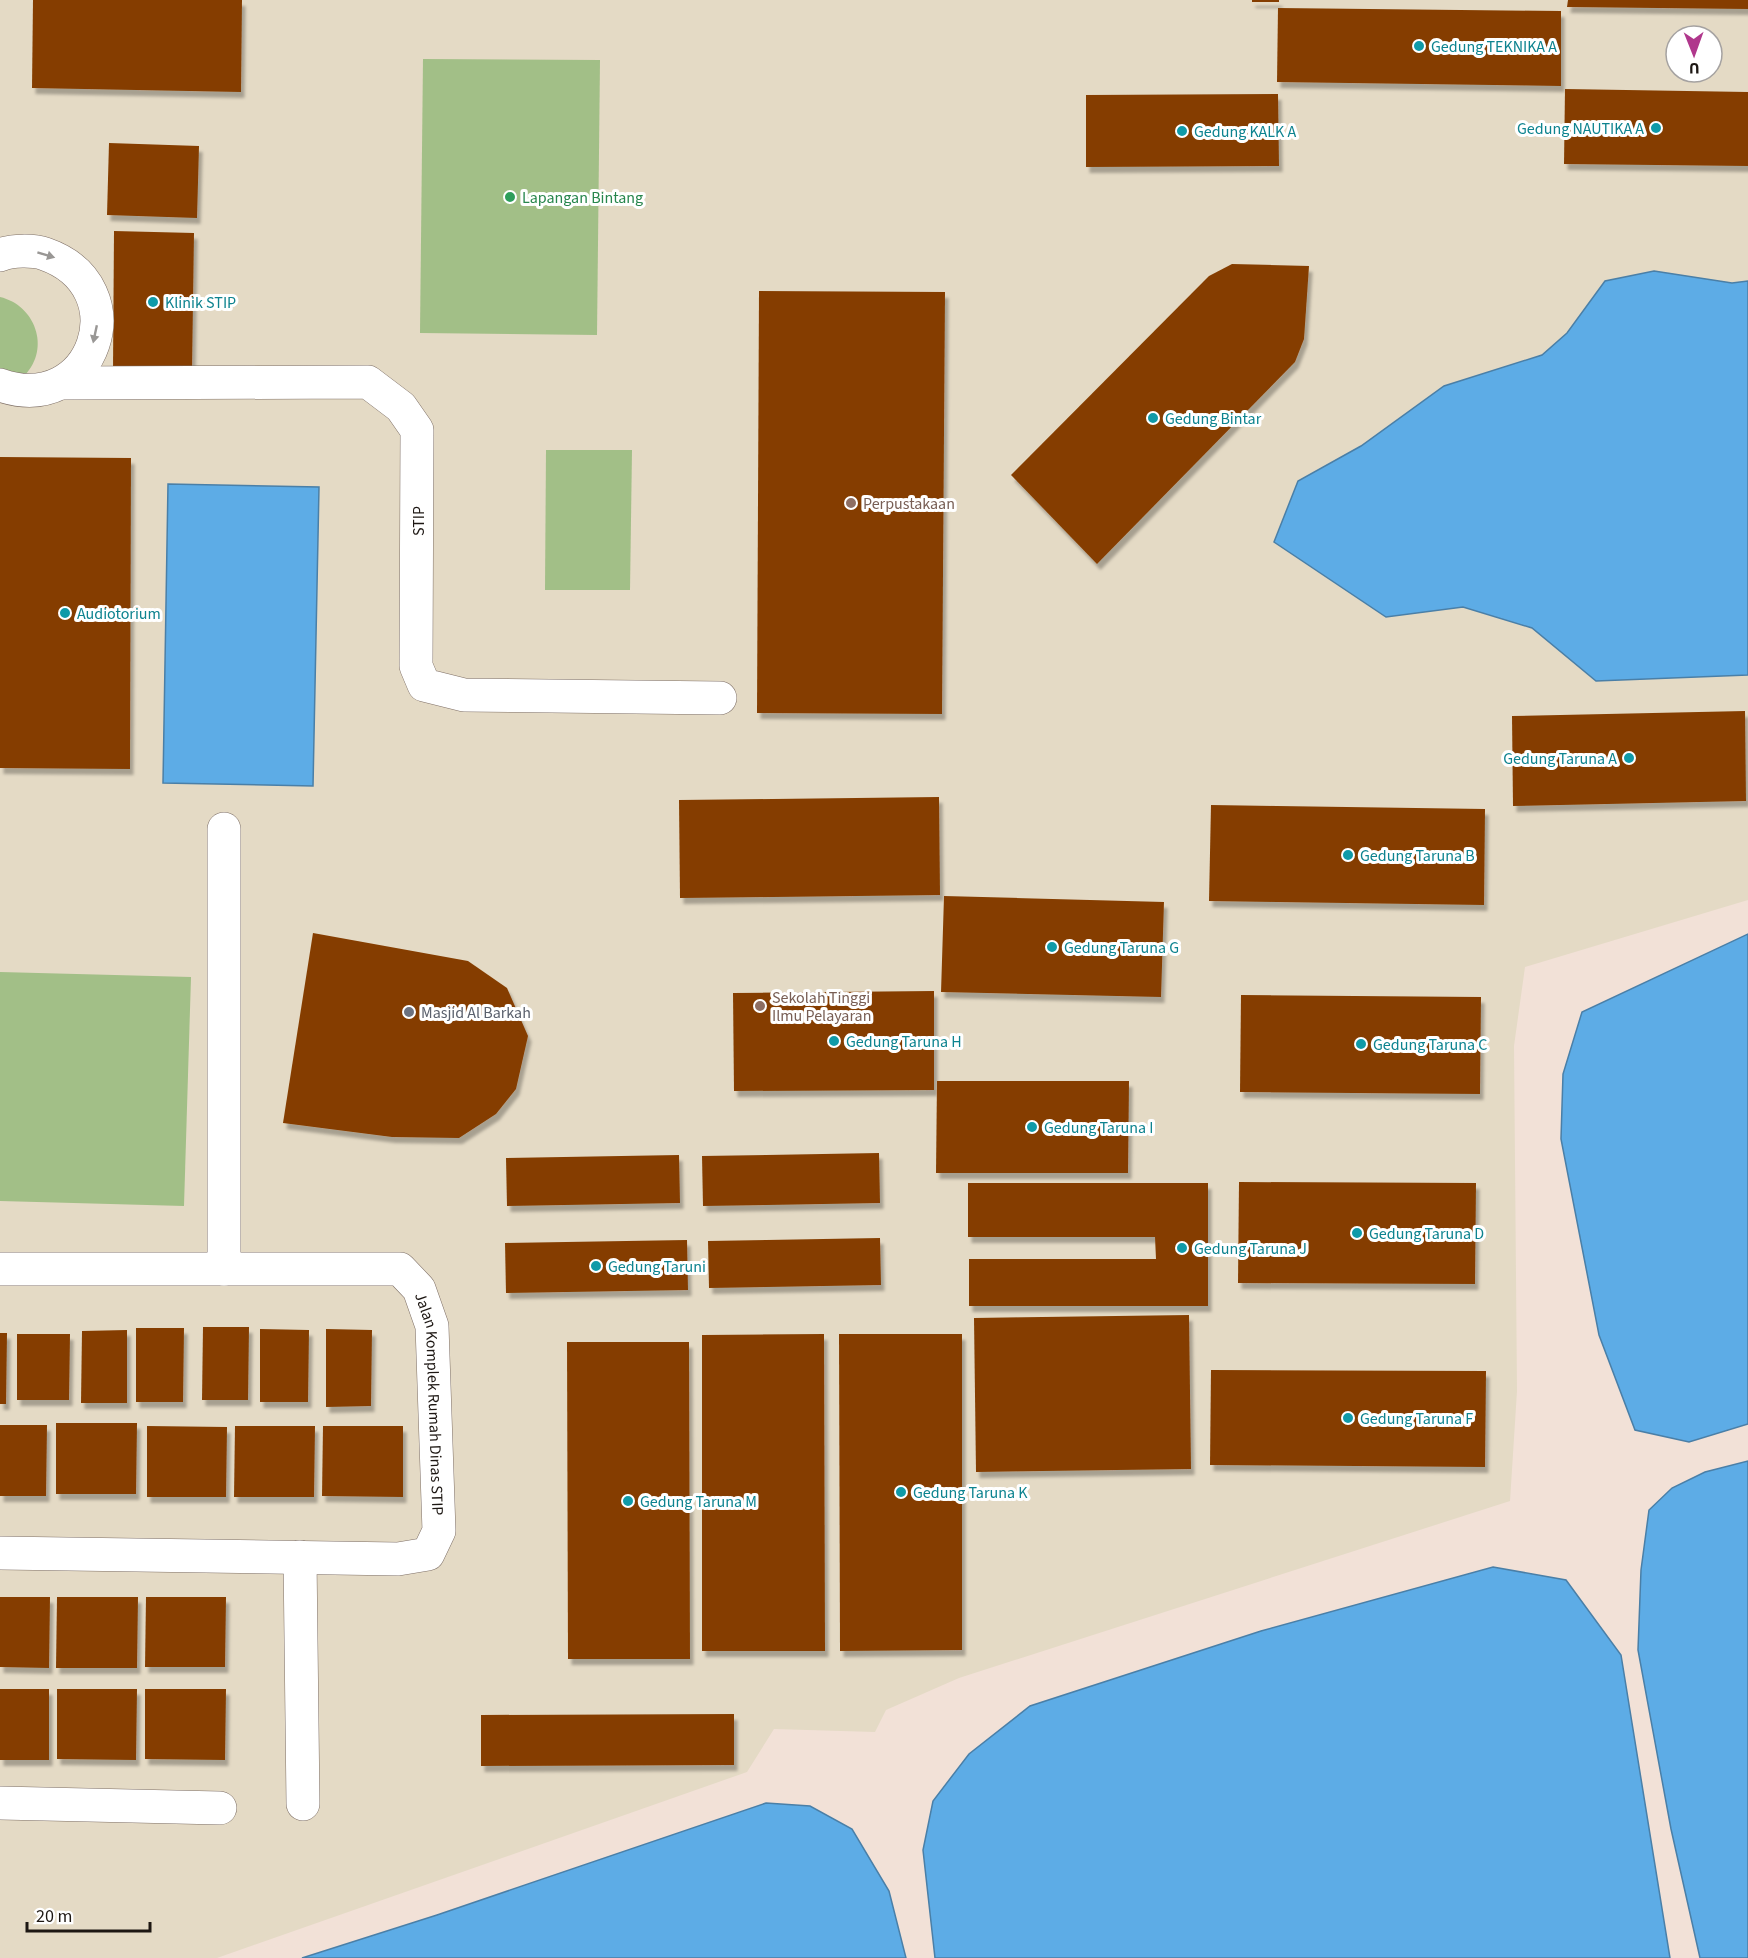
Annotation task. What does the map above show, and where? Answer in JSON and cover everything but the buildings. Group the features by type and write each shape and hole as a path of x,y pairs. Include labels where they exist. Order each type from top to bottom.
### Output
{"street":[{"path":"1,250 38,252 64,261 85,279 96,304 98,331 89,357 65,383"},
{"name":"STIP","path":"0,385 17,391 26,391 45,390 65,383 368,382 401,407 417,430 416,666 424,685 464,695 720,698"},
{"path":"224,829 224,1269"},
{"name":"Jalan Komplek Rumah Dinas STIP","path":"0,1269 400,1269 419,1289 432,1326 439,1531 428,1554 398,1559 0,1553"},
{"path":"300,1557 303,1804"},
{"path":"0,1803 219,1808"}],"shaded area":[{"name":"Sekolah Tinggi Ilmu Pelayaran","path":"0,0 1748,0 1748,900 1525,967 1514,1046 1517,1391 1510,1501 959,1678 886,1710 875,1732 774,1729 747,1772 217,1958 0,1958"}],"green space":[{"name":"Lapangan Bintang","path":"423,59 600,60 597,335 420,333"},
{"path":"0,297 22,309 30,318 38,341 33,364 25,375 0,388"},
{"path":"546,450 632,450 630,590 545,590"},
{"path":"0,972 191,977 184,1206 0,1201"}],"water":[{"path":"1654,271 1732,283 1748,281 1748,675 1596,681 1532,628 1463,607 1386,617 1274,542 1298,481 1361,446 1444,386 1542,355 1567,333 1605,281"},
{"path":"168,484 319,487 313,786 163,783"},
{"path":"1748,934 1748,1424 1689,1442 1635,1430 1599,1335 1561,1139 1563,1074 1582,1012"},
{"path":"1748,1461 1748,1958 1700,1958 1671,1829 1638,1650 1641,1570 1649,1510 1672,1488 1705,1472"},
{"path":"1493,1567 1566,1580 1621,1655 1670,1958 935,1958 923,1850 933,1801 969,1754 1030,1706 1261,1631"},
{"path":"766,1803 810,1806 852,1829 889,1891 906,1958 302,1958 437,1915"}],"place":[{"name":"Gedung TEKNIKA A","path":"1419,46"},
{"name":"Gedung NAUTIKA A","path":"1656,128"},
{"name":"Gedung KALK A","path":"1182,131"},
{"name":"Lapangan Bintang","path":"510,197"},
{"name":"Klinik STIP","path":"153,302"},
{"name":"Gedung Bintar","path":"1153,418"},
{"name":"Perpustakaan","path":"851,503"},
{"name":"Audiotorium","path":"65,613"},
{"name":"Gedung Taruna A","path":"1629,758"},
{"name":"Gedung Taruna B","path":"1348,855"},
{"name":"Gedung Taruna G","path":"1052,947"},
{"name":"Sekolah Tinggi Ilmu Pelayaran","path":"760,1006"},
{"name":"Masjid Al Barkah","path":"409,1012"},
{"name":"Gedung Taruna H","path":"834,1041"},
{"name":"Gedung Taruna C","path":"1361,1044"},
{"name":"Gedung Taruna I","path":"1032,1127"},
{"name":"Gedung Taruna D","path":"1357,1233"},
{"name":"Gedung Taruna J","path":"1182,1248"},
{"name":"Gedung Taruni","path":"596,1266"},
{"name":"Gedung Taruna F","path":"1348,1418"},
{"name":"Gedung Taruna K","path":"901,1492"},
{"name":"Gedung Taruna M","path":"628,1501"}]}
